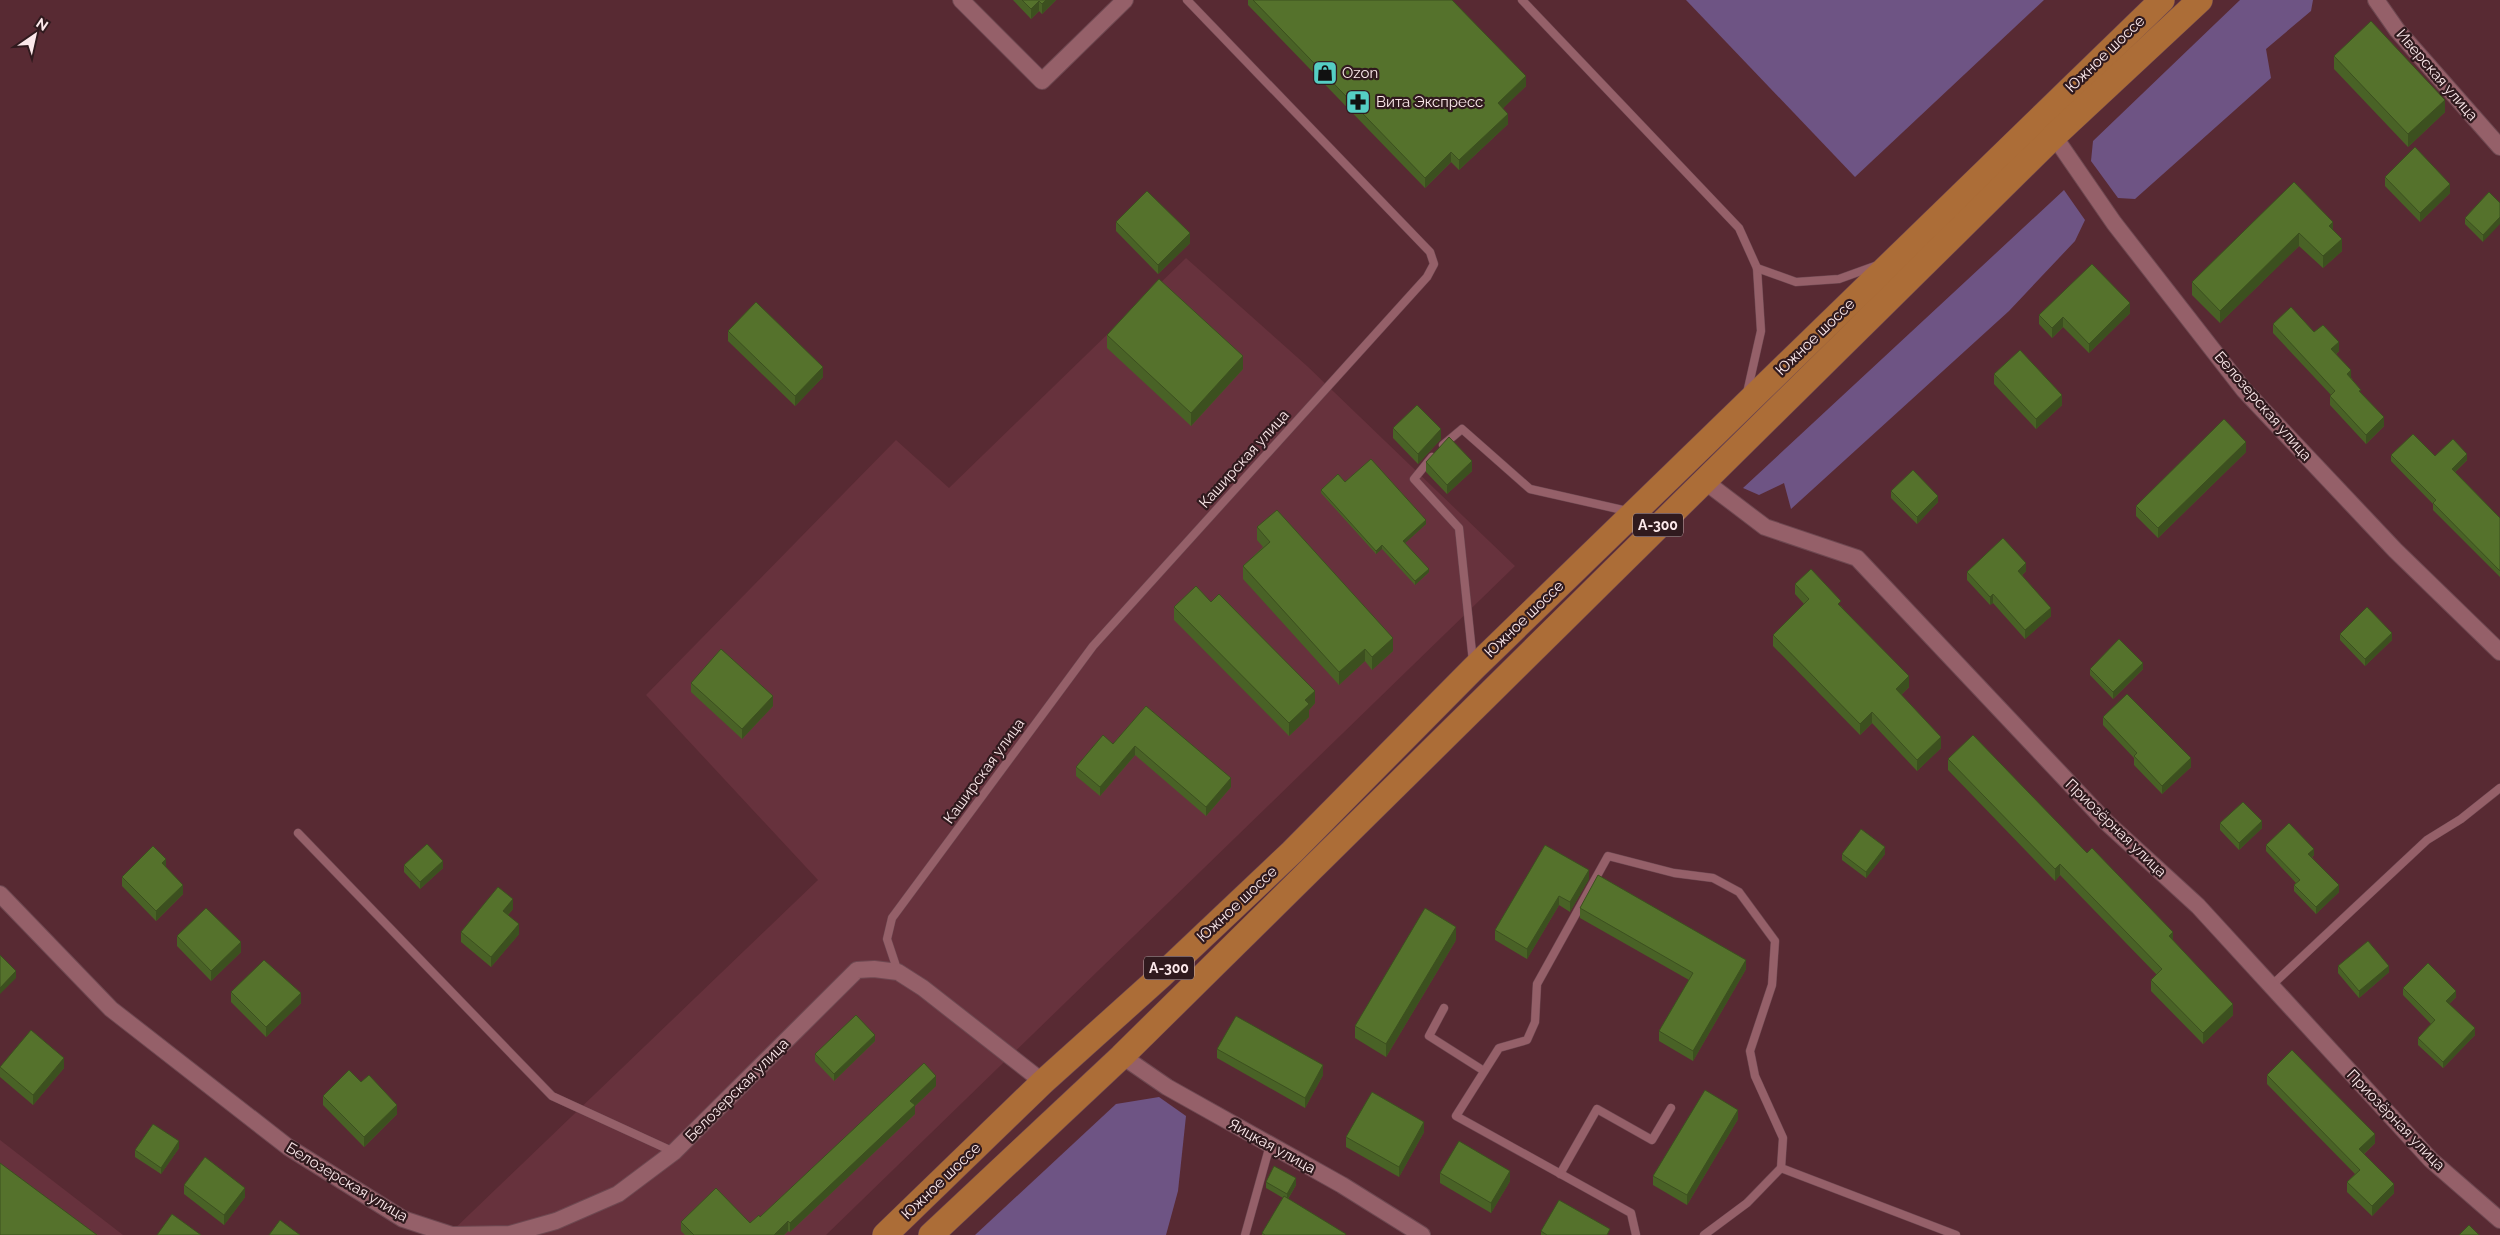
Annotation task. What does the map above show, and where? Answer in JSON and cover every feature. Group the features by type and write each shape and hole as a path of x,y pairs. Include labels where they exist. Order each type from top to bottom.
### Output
{"main road":[{"name":"Южное шоссе","path":"885,1235 1043,1082 1162,975 1285,859 1474,668 2162,0"},
{"name":"Южное шоссе","path":"931,1235 1122,1056 1703,480 2054,136 2200,0"}],"street":[{"path":"963,1 1042,81 1125,0"},
{"name":"Иверская улица","path":"2376,0 2397,30 2500,147"},
{"name":"Белозерская улица","path":"2054,136 2114,223 2244,390 2395,550 2500,652"},
{"name":"Приозёрная улица","path":"1703,480 1765,527 1858,558 2105,821 2198,906 2431,1160 2500,1220"},
{"name":"Белозерская улица","path":"0,894 111,1009 288,1147 403,1219 452,1235 510,1235 556,1220 618,1194 674,1152 857,970 874,969 898,972 923,988 1043,1082"},
{"name":"Яицкая улица","path":"1122,1056 1166,1087 1342,1185 1422,1235"}],"lane":[{"name":"Каширская улица","path":"898,972 887,939 892,918 1093,646 1427,277 1434,264 1430,252 1187,0"},
{"path":"1522,0 1739,228 1757,268 1762,331 1744,406"},
{"path":"1757,268 1796,282 1839,279 1894,259"},
{"path":"1474,668 1459,528 1414,479 1456,431 1462,429 1469,432 1530,489 1634,513"},
{"path":"2271,986 2428,840 2461,819 2500,788"},
{"path":"298,834 552,1096 674,1152"},
{"path":"1636,1235 1631,1213 1456,1116 1499,1048 1527,1040 1535,1022 1537,984 1608,856 1674,873 1713,878 1740,892 1775,940 1772,985 1750,1051 1755,1076 1783,1138 1781,1168 1747,1203 1704,1235"},
{"path":"1444,1008 1429,1036 1484,1071"},
{"path":"1560,1174 1597,1109 1652,1140 1670,1108"},
{"path":"1245,1235 1270,1145"},
{"path":"1781,1168 1956,1235"}],"shaded area":[{"path":"1686,0 2044,0 1855,177"},
{"path":"2240,0 2313,0 2311,11 2266,49 2271,78 2135,199 2118,198 2091,161 2093,141"},
{"path":"2064,190 2085,220 2075,241 2009,311 1791,509 1784,483 1759,495 1743,488"},
{"path":"1186,258 1307,366 1515,566 826,1235 448,1235 818,880 646,695 896,440 949,488"},
{"path":"1159,1097 1186,1116 1178,1191 1166,1235 975,1235 1116,1104"},
{"path":"0,1140 123,1235 0,1235"}],"building":[{"path":"1022,0 1046,0 1042,4 1039,1 1031,9"},
{"path":"1253,0 1452,0 1526,76 1498,103 1508,114 1459,160 1451,152 1425,178"},
{"path":"2371,21 2445,100 2408,134 2334,56"},
{"path":"2415,147 2450,184 2420,213 2385,177"},
{"path":"2294,182 2333,222 2329,226 2342,239 2323,256 2299,233 2220,311 2192,282"},
{"path":"1147,191 1190,233 1158,265 1116,222"},
{"path":"2489,192 2500,203 2500,217 2483,235 2465,218"},
{"path":"2092,264 2130,303 2089,344 2063,317 2052,328 2039,315"},
{"path":"1159,279 1243,356 1191,413 1107,335"},
{"path":"756,302 823,367 795,396 728,331"},
{"path":"2291,307 2314,332 2323,325 2339,342 2331,349 2351,370 2347,374 2361,390 2359,391 2384,417 2366,435 2330,396 2335,391 2273,324"},
{"path":"2020,350 2062,395 2036,419 1994,374"},
{"path":"1417,405 1441,429 1418,454 1393,428"},
{"path":"2224,419 2246,442 2158,528 2136,506"},
{"path":"2413,434 2435,456 2453,439 2467,454 2452,469 2500,518 2500,571 2433,503 2436,500 2391,455"},
{"path":"1449,437 1472,461 1447,485 1426,462"},
{"path":"1371,459 1426,520 1403,541 1429,569 1415,581 1382,545 1376,551 1321,490 1338,474 1345,482"},
{"path":"1913,470 1938,496 1917,517 1891,491"},
{"path":"1277,510 1393,638 1372,657 1365,649 1339,672 1243,566 1270,542 1257,527"},
{"path":"2003,538 2026,563 2018,571 2051,608 2025,630 1993,594 1990,597 1967,572"},
{"path":"1811,569 1841,601 1838,604 1909,676 1896,689 1941,737 1917,760 1872,712 1860,724 1773,635 1809,599 1795,584"},
{"path":"1196,586 1211,602 1219,594 1315,691 1305,700 1309,704 1289,723 1174,607"},
{"path":"2367,607 2392,633 2365,659 2340,634"},
{"path":"2119,639 2143,663 2113,692 2090,669"},
{"path":"721,649 773,696 742,729 691,683"},
{"path":"2127,694 2191,758 2162,786 2134,756 2137,753 2103,717"},
{"path":"1146,706 1231,778 1206,807 1135,746 1100,787 1076,767 1103,735 1113,744"},
{"path":"1973,735 2087,853 2092,848 2173,932 2169,936 2233,1004 2203,1033 2151,980 2162,969 2060,864 2055,869 1948,759"},
{"path":"2243,802 2262,821 2239,843 2220,823"},
{"path":"2289,823 2314,849 2308,854 2339,885 2316,907 2294,885 2300,880 2266,845"},
{"path":"1861,829 1885,847 1866,872 1842,854"},
{"path":"427,844 443,861 420,882 404,865"},
{"path":"1545,845 1589,870 1570,902 1559,896 1527,949 1495,930"},
{"path":"153,846 166,859 162,863 183,885 156,911 122,877"},
{"path":"1598,875 1746,960 1693,1051 1659,1031 1693,973 1580,908"},
{"path":"498,887 513,899 503,911 519,924 491,957 461,932"},
{"path":"206,908 241,942 211,971 177,936"},
{"path":"1425,908 1456,927 1386,1044 1355,1026"},
{"path":"2368,941 2389,966 2359,991 2338,966"},
{"path":"0,955 16,971 0,988"},
{"path":"264,960 301,993 266,1027 231,992"},
{"path":"2428,963 2456,991 2446,1001 2475,1028 2443,1062 2418,1038 2435,1020 2403,988"},
{"path":"856,1015 875,1035 834,1074 815,1054"},
{"path":"1236,1016 1323,1065 1305,1098 1217,1049"},
{"path":"31,1030 64,1058 33,1095 0,1067"},
{"path":"2292,1050 2375,1134 2359,1149 2394,1184 2372,1206 2347,1182 2360,1170 2267,1075"},
{"path":"924,1063 936,1076 910,1101 915,1105 790,1223 788,1221 774,1235 694,1235 681,1222 716,1188 750,1223 759,1215 760,1217"},
{"path":"349,1070 361,1082 369,1075 397,1105 364,1137 323,1096"},
{"path":"1705,1090 1738,1110 1687,1195 1653,1176"},
{"path":"1372,1092 1424,1122 1399,1167 1346,1137"},
{"path":"153,1124 179,1141 161,1168 135,1150"},
{"path":"1459,1141 1510,1171 1491,1203 1440,1173"},
{"path":"205,1157 245,1188 224,1215 184,1185"},
{"path":"0,1163 97,1235 0,1235"},
{"path":"1274,1166 1296,1178 1287,1194 1266,1182"},
{"path":"1284,1196 1346,1234 1265,1235 1262,1233"},
{"path":"1559,1200 1610,1229 1607,1235 1547,1235 1541,1231"},
{"path":"172,1214 201,1235 157,1235"},
{"path":"280,1220 300,1235 269,1235"},
{"path":"2469,1225 2479,1235 2459,1235"}],"place":[{"name":"Ozon","path":"1325,73"},
{"name":"Вита Экспресс","path":"1358,102"}]}
